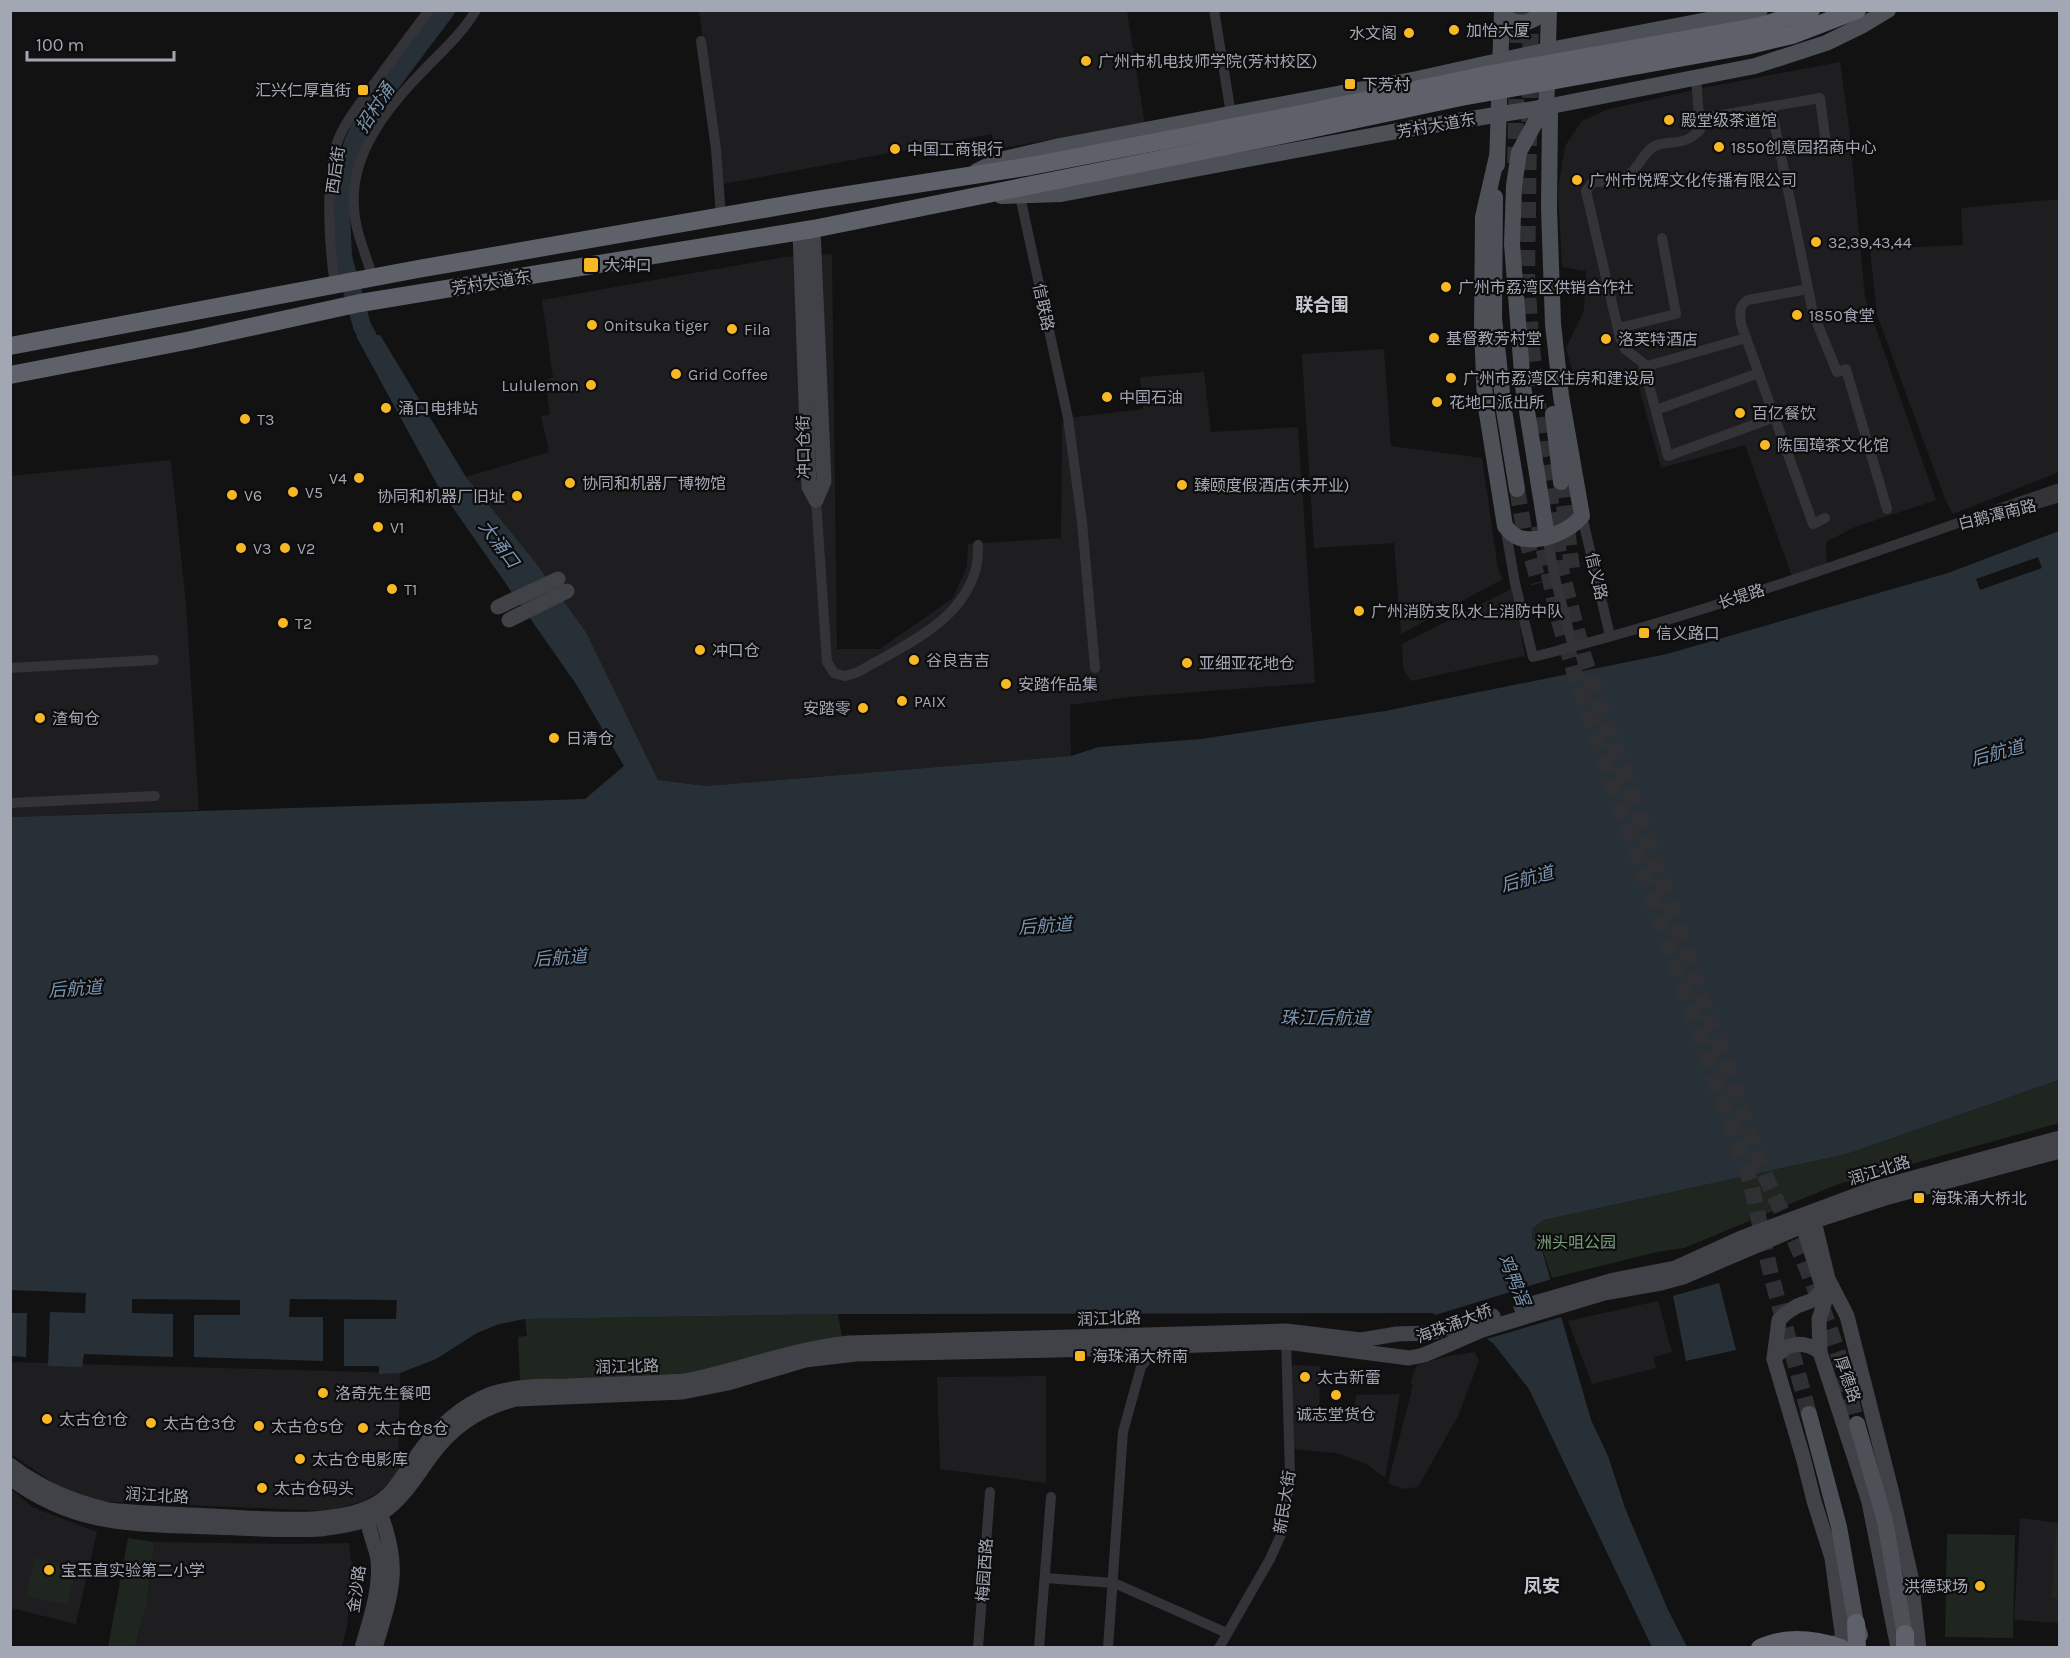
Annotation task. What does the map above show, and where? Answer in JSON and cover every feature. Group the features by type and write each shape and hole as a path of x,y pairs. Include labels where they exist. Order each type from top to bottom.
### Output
{"highway":[{"name":"芳村大道东","path":"10,375 191,340 354,304 806,230 973,197 1151,152 1533,66 1761,26 1811,10"},
{"name":"芳村大道东","path":"10,346 352,282 721,217 969,175 1151,152 1746,46 1792,35 1856,11"},
{"path":"1760,1647 1770,1642 1796,1640 1846,1646 1856,1623"}],"main road":[{"path":"1502,12 1509,20 1521,24 1539,17 1544,10"},
{"path":"1549,10 1541,208 1542,306 1561,482"},
{"name":"芳村大道东","path":"969,175 1000,160 1029,152 1399,82 1549,50 1760,10"},
{"name":"芳村大道东","path":"973,197 1061,194 1408,129 1546,107 1755,66 1804,52 1863,25 1888,10"},
{"path":"1502,12 1494,318 1504,410 1517,489"},
{"path":"1399,82 1408,129"},
{"path":"1497,156 1483,217 1482,328 1485,401 1505,526 1512,534 1520,538 1532,539 1570,528 1582,516 1556,356 1550,252 1550,115 1546,107"},
{"path":"1546,107 1534,123 1519,152 1514,186 1512,244 1523,386 1547,536"},
{"name":"冲口仓街","path":"806,230 809,487 816,500"},
{"path":"498,607 562,585 508,620"},
{"name":"润江北路","path":"1808,1220 1873,1189 2060,1138"},
{"name":"润江北路","path":"1717,1256 1740,1238 2060,1151"},
{"path":"1808,1220 1823,1289 1813,1299 1797,1306 1779,1320 1774,1359 1832,1558 1846,1646 1820,1647"},
{"name":"厚德路","path":"1808,1220 1828,1279 1847,1316 1911,1577 1919,1647"},
{"name":"海珠涌大桥","path":"1294,1337 1409,1358 1424,1355 1482,1330 1604,1293 1683,1277 1717,1256"},
{"name":"海珠涌大桥","path":"1294,1337 1361,1340 1397,1334 1430,1333 1577,1290 1717,1256"},
{"path":"1820,1352 1819,1319 1825,1301 1828,1279"},
{"name":"润江北路","path":"10,1478 37,1496 72,1511 102,1520 143,1525 308,1530 334,1527 372,1513 400,1498 450,1433 477,1414 510,1401 683,1392 729,1383 805,1360 839,1355 1157,1346 1294,1337"},
{"name":"润江北路","path":"10,1465 57,1494 109,1510 300,1520 332,1517 372,1513 429,1439 443,1425 478,1400 506,1390 685,1381 804,1350 849,1343 1294,1337"},
{"name":"厚德路","path":"1774,1359 1781,1349 1794,1344 1810,1345 1820,1352 1869,1502 1904,1644"},
{"path":"1809,1414 1839,1527 1856,1623 1864,1647"},
{"path":"1857,1424 1885,1521 1904,1644"},
{"name":"金沙路","path":"362,1647 375,1598 378,1576 372,1513"},
{"name":"金沙路","path":"372,1513 389,1536 393,1569 392,1585 375,1647"}],"street":[{"name":"西后街","path":"352,282 331,257 332,171 337,143 361,103 429,10"},
{"path":"352,282 356,222 355,183 366,146 385,115 458,36 476,10"},
{"path":"1214,10 1231,114"},
{"path":"701,41 716,149 721,217"},
{"path":"1696,77 1700,130 1694,136 1681,142 1656,145 1649,150 1631,173 1592,183 1586,191 1624,349 1643,363 1668,456 1774,417"},
{"path":"1699,119 1820,98 1826,144"},
{"path":"1771,107 1813,313 1837,372 1846,369 1887,509"},
{"name":"信联路","path":"1020,196 1068,418 1082,522 1095,668"},
{"path":"1618,328 1676,314 1662,238"},
{"path":"1808,289 1748,300 1739,310 1746,338 1813,524 1825,518"},
{"path":"1644,368 1746,338"},
{"path":"1656,410 1759,373"},
{"name":"白鹅潭南路","path":"1946,526 2060,488"},
{"name":"白鹅潭南路","path":"1946,526 2001,515 2060,497"},
{"path":"816,500 827,662 834,673 845,676 858,672 936,626 962,600 976,568 978,545"},
{"name":"信义路","path":"1582,516 1610,636"},
{"name":"长堤路","path":"1505,526 1515,583 1533,657 1610,636 1806,575 1946,526"},
{"path":"1547,536 1554,574 1573,647"},
{"path":"10,668 154,660"},
{"path":"10,803 154,796"},
{"name":"新民大街","path":"1219,1647 1270,1559 1283,1530 1290,1475 1294,1337"},
{"path":"1108,1647 1123,1432 1142,1367 1157,1346"},
{"name":"梅园西路","path":"978,1647 990,1492"},
{"path":"1040,1647 1051,1497"},
{"path":"1045,1578 1114,1583 1227,1633"}],"shaded area":[{"path":"1098,10 1099,12 1127,11 1145,125 994,149 992,134 723,184 699,11"},
{"path":"1840,62 1849,127 1865,297 1936,500 1855,527 1826,542 1827,568 1793,579 1745,445 1661,468 1634,369 1576,384 1566,348 1584,311 1586,271 1562,267 1558,190 1565,146 1582,121 1606,110 1702,88"},
{"path":"2059,199 2059,472 1953,514 1945,499 1877,315 1870,249 1963,245 1961,208"},
{"path":"832,254 837,649 880,649 953,598 967,566 968,544 1061,538 1062,423 1068,418 1143,409 1140,377 1204,372 1211,432 1298,427 1315,683 1129,697 1070,705 1071,756 706,786 658,780 586,632 536,563 466,477 549,452 541,416 550,415 545,380 553,377 542,300 784,257"},
{"path":"1384,349 1391,446 1482,458 1498,569 1503,579 1401,634 1394,543 1314,548 1302,354"},
{"path":"171,460 186,604 199,810 11,817 10,476"},
{"path":"1513,588 1525,656 1411,681 1403,669 1402,644"},
{"path":"1658,1301 1672,1352 1654,1357 1656,1368 1592,1384 1568,1321"},
{"path":"1475,1352 1479,1361 1458,1416 1418,1487 1403,1489 1388,1483 1413,1385 1410,1382 1417,1365"},
{"path":"11,1362 400,1373 398,1473 381,1491 363,1501 329,1511 95,1501 61,1488 11,1454"},
{"path":"1290,1365 1320,1366 1319,1420 1352,1421 1356,1395 1400,1394 1385,1478 1367,1464 1336,1453 1291,1449"},
{"path":"1046,1376 1046,1483 940,1469 937,1377"},
{"name":"宝玉直实验第二小学","path":"11,1489 32,1507 97,1532 76,1624 11,1608"},
{"path":"2020,1518 2059,1523 2059,1623 2014,1620"},
{"path":"154,1542 349,1543 352,1566 347,1627 342,1647 135,1648 147,1604"}],"green space":[{"name":"洲头咀公园","path":"2059,1080 2059,1123 1836,1185 1684,1248 1657,1252 1552,1278 1539,1240 1532,1240 1533,1228 1544,1220 1847,1154"},
{"path":"838,1314 842,1337 688,1375 520,1380 518,1337 527,1336 525,1319"},
{"path":"2057,1527 2060,1528 2059,1599 2051,1598"},
{"name":"洪德球场","path":"1947,1534 2015,1535 2013,1638 1945,1637"},
{"path":"128,1538 154,1542 147,1604 135,1647 108,1647"},
{"path":"35,1558 76,1567 68,1605 26,1596"}],"water":[{"name":"珠江后航道","path":"380,335 466,477 536,563 586,632 658,780 706,786 1071,756 1099,747 1201,739 1385,711 1667,654 1948,573 2059,531 2059,1080 1847,1154 1544,1220 1533,1228 1532,1240 1539,1240 1591,1420 1608,1456 1625,1508 1668,1610 1687,1647 1652,1647 1529,1389 1493,1343 1472,1329 1432,1313 838,1314 525,1319 499,1324 477,1333 436,1359 400,1373 379,1374 379,1366 344,1366 344,1319 396,1319 397,1300 290,1299 289,1317 323,1317 323,1361 194,1357 194,1315 240,1315 240,1300 132,1299 132,1313 173,1314 173,1357 84,1354 82,1367 48,1366 50,1312 85,1313 86,1293 11,1290 10,817 585,799 624,766 576,684 439,488 356,336"},
{"path":"1719,1283 1736,1350 1686,1361 1673,1296"},
{"path":"10,1313 27,1313 26,1357 11,1356"}],"pier":[{"path":"2038,557 2042,568 1980,590 1976,579"},
{"path":"1555,1278 1565,1316 1483,1340 1471,1332 1432,1316"}],"waterway":[{"name":"招村涌","path":"377,355 362,326 343,257 340,193 353,143 364,119 446,10"}],"tunnel":[{"path":"1515,163 1518,10"},
{"path":"1531,10 1527,275 1543,452 1562,573 1584,657 1604,716 1766,1178 1828,1323 1857,1424"},
{"path":"1561,482 1572,568"},
{"path":"1517,489 1525,535 1539,583"},
{"path":"1539,526 1558,618 1576,678 1751,1184 1771,1275 1809,1414"}],"place":[{"name":"加怡大厦","path":"1454,30"},
{"name":"水文阁","path":"1409,33"},
{"name":"广州市机电技师学院(芳村校区)","path":"1086,61"},
{"name":"下芳村","path":"1350,84"},
{"name":"汇兴仁厚直街","path":"363,90"},
{"name":"殿堂级茶道馆","path":"1669,120"},
{"name":"1850创意园招商中心","path":"1719,147"},
{"name":"中国工商银行","path":"895,149"},
{"name":"广州市悦辉文化传播有限公司","path":"1577,180"},
{"name":"32,39,43,44","path":"1816,242"},
{"name":"大冲口","path":"591,265"},
{"name":"广州市荔湾区供销合作社","path":"1446,287"},
{"name":"1850食堂","path":"1797,315"},
{"name":"Onitsuka tiger","path":"592,325"},
{"name":"Fila","path":"732,329"},
{"name":"基督教芳村堂","path":"1434,338"},
{"name":"洛芙特酒店","path":"1606,339"},
{"name":"Grid Coffee","path":"676,374"},
{"name":"广州市荔湾区住房和建设局","path":"1451,378"},
{"name":"Lululemon","path":"591,385"},
{"name":"中国石油","path":"1107,397"},
{"name":"花地口派出所","path":"1437,402"},
{"name":"涌口电排站","path":"386,408"},
{"name":"百亿餐饮","path":"1740,413"},
{"name":"T3","path":"245,419"},
{"name":"陈国璋茶文化馆","path":"1765,445"},
{"name":"V4","path":"359,478"},
{"name":"协同和机器厂博物馆","path":"570,483"},
{"name":"臻颐度假酒店(未开业)","path":"1182,485"},
{"name":"V5","path":"293,492"},
{"name":"V6","path":"232,495"},
{"name":"协同和机器厂旧址","path":"517,496"},
{"name":"V1","path":"378,527"},
{"name":"V3","path":"241,548"},
{"name":"V2","path":"285,548"},
{"name":"T1","path":"392,589"},
{"name":"广州消防支队水上消防中队","path":"1359,611"},
{"name":"T2","path":"283,623"},
{"name":"信义路口","path":"1644,633"},
{"name":"冲口仓","path":"700,650"},
{"name":"谷良吉吉","path":"914,660"},
{"name":"亚细亚花地仓","path":"1187,663"},
{"name":"安踏作品集","path":"1006,684"},
{"name":"PAIX","path":"902,701"},
{"name":"安踏零","path":"863,708"},
{"name":"渣甸仓","path":"40,718"},
{"name":"日清仓","path":"554,738"},
{"name":"海珠涌大桥北","path":"1919,1198"},
{"name":"海珠涌大桥南","path":"1080,1356"},
{"name":"太古新蕾","path":"1305,1377"},
{"name":"洛奇先生餐吧","path":"323,1393"},
{"name":"诚志堂货仓","path":"1336,1395"},
{"name":"太古仓1仓","path":"47,1419"},
{"name":"太古仓3仓","path":"151,1423"},
{"name":"太古仓5仓","path":"259,1426"},
{"name":"太古仓8仓","path":"363,1428"},
{"name":"太古仓电影库","path":"300,1459"},
{"name":"太古仓码头","path":"262,1488"},
{"name":"宝玉直实验第二小学","path":"49,1570"},
{"name":"洪德球场","path":"1980,1586"}],"district":[{"name":"联合围","path":"1322,305"},
{"name":"凤安","path":"1542,1586"}],"water label":[{"name":"大涌口","path":"499,544"},
{"name":"后航道","path":"1997,753"},
{"name":"后航道","path":"1527,879"},
{"name":"后航道","path":"1045,926"},
{"name":"后航道","path":"560,958"},
{"name":"后航道","path":"75,989"},
{"name":"鸡鸭滘","path":"1514,1280"}]}
